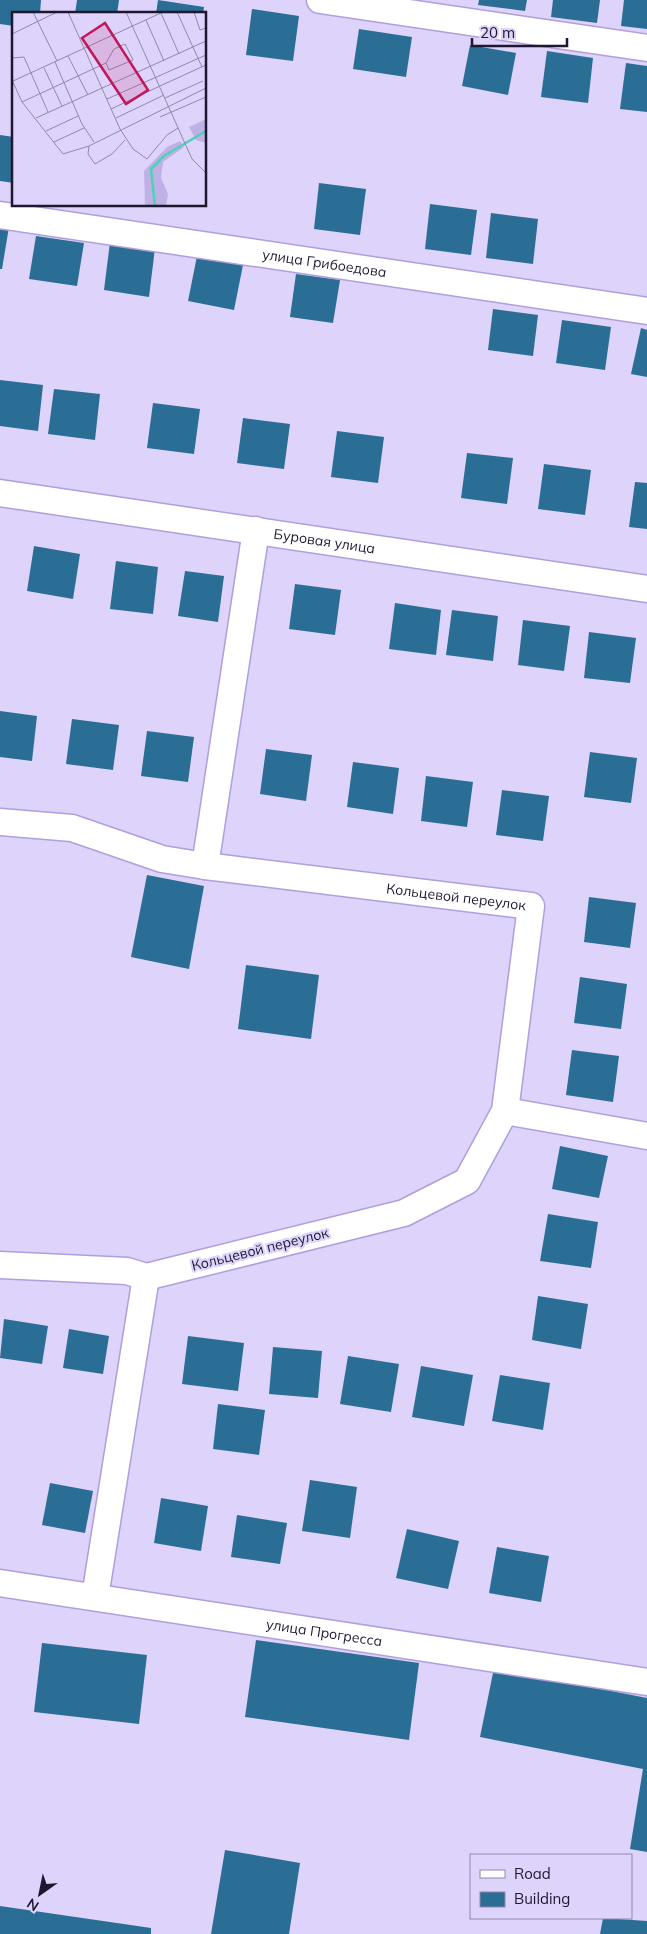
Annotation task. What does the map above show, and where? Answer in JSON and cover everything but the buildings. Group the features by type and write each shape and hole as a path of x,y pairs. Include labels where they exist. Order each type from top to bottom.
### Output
{"street":[{"path":"320,0 647,48"},
{"name":"улица Грибоедова","path":"0,215 647,311"},
{"name":"Буровая улица","path":"0,493 647,589"},
{"path":"205,866 256,530"},
{"name":"Кольцевой переулок","path":"0,822 72,828 162,859 205,866 531,906 505,1111 467,1181 404,1213 146,1277"},
{"path":"505,1111 647,1136"},
{"path":"0,1265 127,1270 146,1277 95,1597"},
{"name":"улица Прогресса","path":"0,1583 647,1682"}]}
